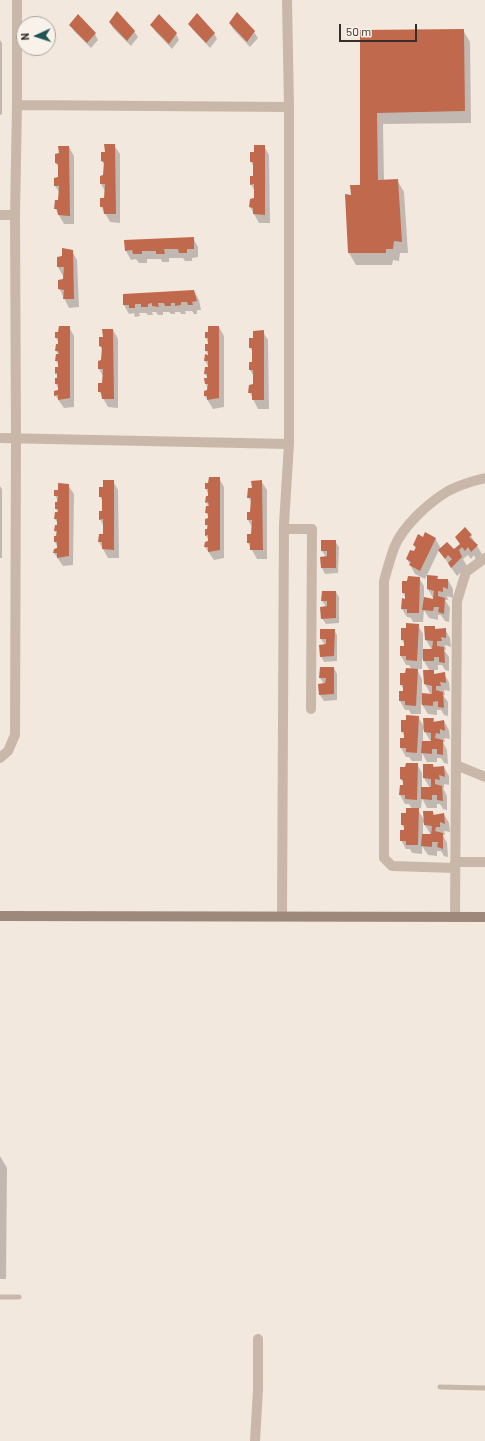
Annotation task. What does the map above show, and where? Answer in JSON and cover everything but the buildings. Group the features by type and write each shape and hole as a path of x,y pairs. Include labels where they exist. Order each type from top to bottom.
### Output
{"street":[{"path":"0,758 8,752 15,735 15,216 17,0"},
{"path":"282,916 284,529 289,444 289,107 287,0"},
{"path":"17,105 289,107"},
{"path":"0,216 15,216"},
{"path":"0,438 289,444"},
{"path":"485,478 473,480 448,491 424,509 404,530 394,547 384,581 384,858 392,866 455,865 485,862"},
{"path":"284,529 312,528 310,709"},
{"path":"455,917 457,601 466,572 485,558"},
{"path":"456,765 485,777"},
{"path":"0,916 485,917"},
{"path":"255,1441 258,1389 258,1339"}],"lane":[{"path":"0,1297 19,1297"},
{"path":"440,1387 485,1388"}]}
